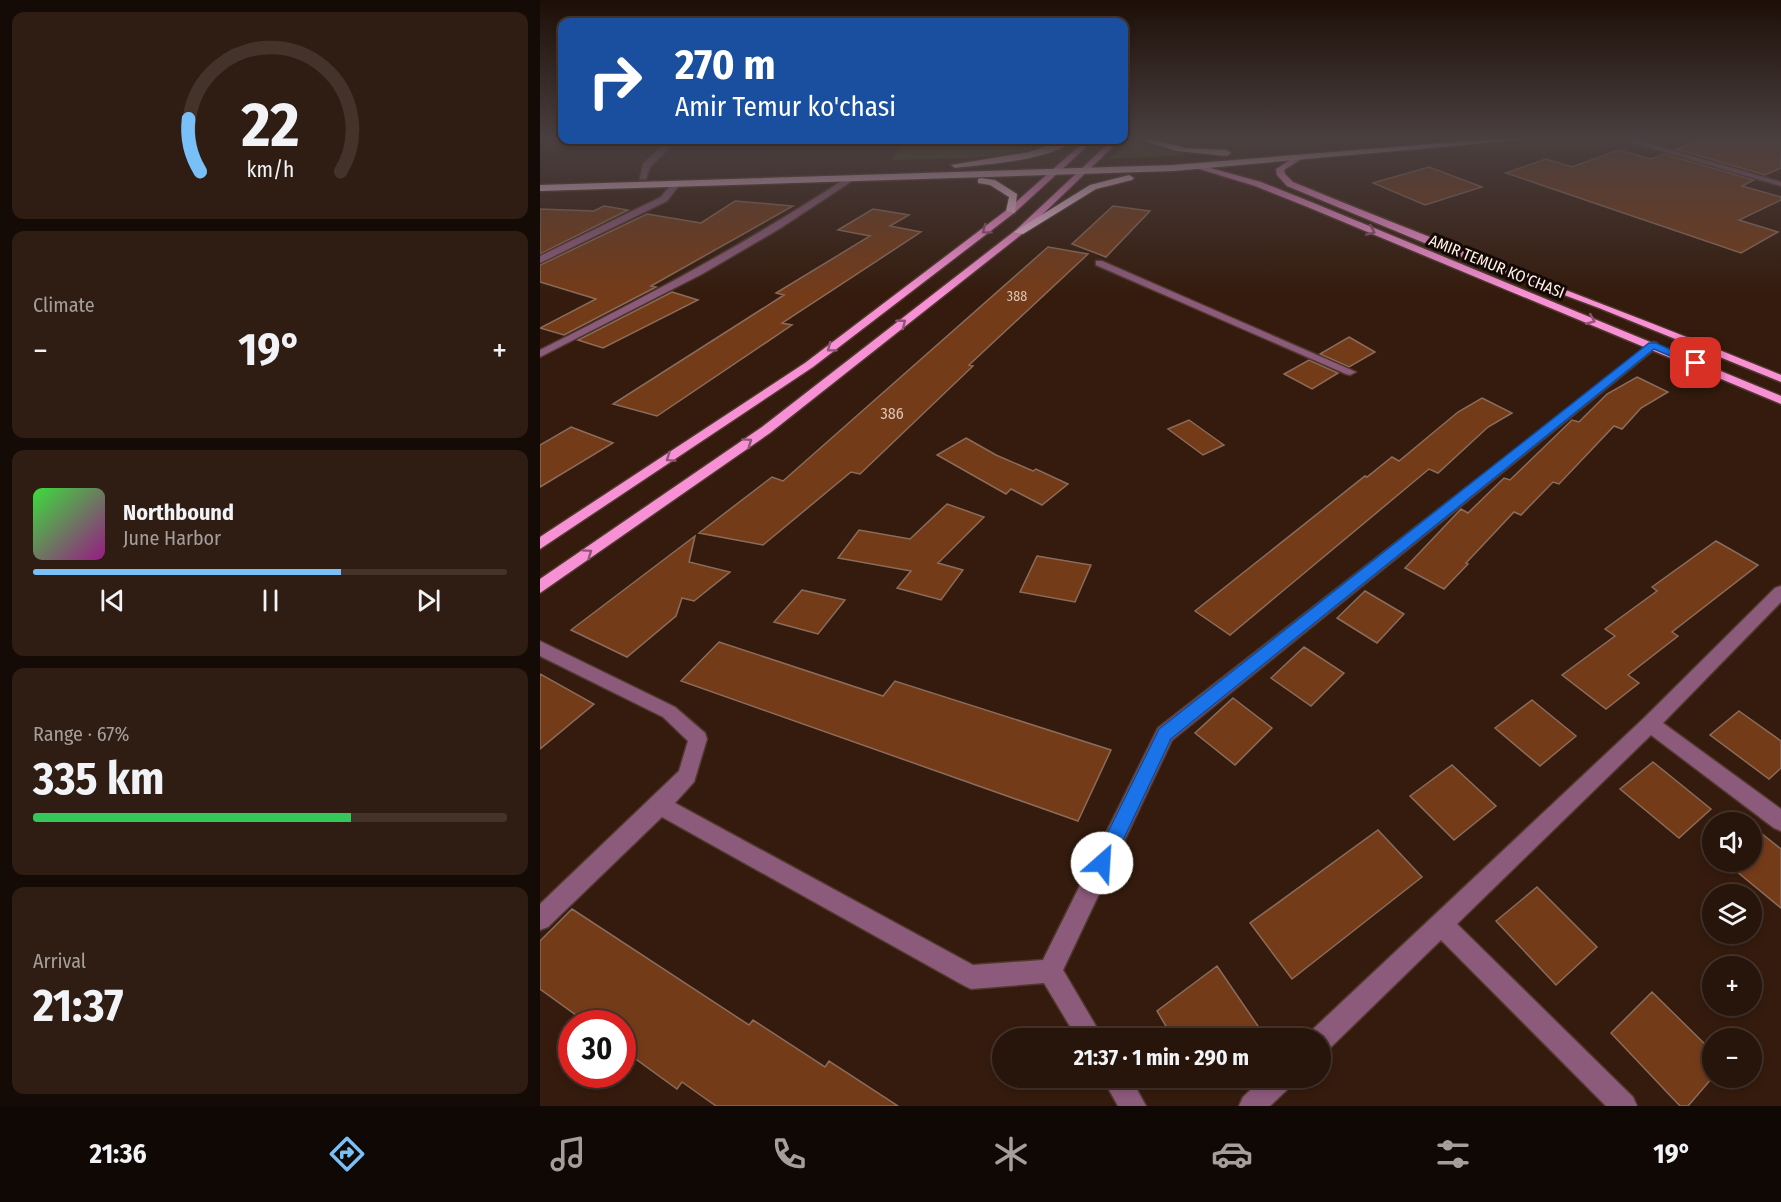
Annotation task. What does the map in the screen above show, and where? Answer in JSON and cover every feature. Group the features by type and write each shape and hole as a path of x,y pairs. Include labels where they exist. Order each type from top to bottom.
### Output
{"highway":[{"path":"1007,192 1014,196 1011,212"},
{"path":"1019,232 1085,192"}],"main road":[{"path":"540,544 810,365 1011,212 1033,192"},
{"path":"540,587 766,429 1019,232 1062,192"},
{"name":"AMIR TEMUR KO'CHASI","path":"1275,192 1653,345 1781,400"},
{"name":"AMIR TEMUR KO'CHASI","path":"1306,192 1603,306 1781,379"}],"street":[{"path":"540,260 653,205 664,199 670,192"},
{"path":"540,354 641,304 792,219 833,192"},
{"path":"1099,263 1350,372"},
{"path":"1050,971 1165,734 1653,345"},
{"path":"1331,1029 1650,724 1781,592"},
{"path":"540,648 669,712 698,739 687,776 660,805 540,919"},
{"path":"1650,724 1781,821"},
{"path":"660,805 971,977 1050,971"},
{"path":"1440,923 1624,1106"},
{"path":"1050,971 1085,1028"},
{"path":"1122,1088 1133,1106"},
{"path":"1252,1106 1271,1088"}],"building":[{"path":"1393,192 1467,192 1425,205"},
{"path":"1561,192 1762,192 1781,197 1781,200 1739,220 1778,232 1741,253"},
{"path":"735,201 793,206 651,286 656,287 564,335 540,328 596,299 540,282 540,265 647,214 701,223"},
{"path":"604,206 628,210 540,254 540,209 594,211"},
{"path":"1113,206 1150,211 1106,257 1072,244"},
{"path":"873,209 909,215 890,226 921,232 782,323 792,325 657,416 613,404 784,295 776,293 870,236 838,230"},
{"path":"1048,247 1088,254 969,365 973,366 860,474 851,472 763,545 699,533 772,477 783,481"},
{"path":"672,292 698,300 603,348 578,340"},
{"path":"1349,337 1375,352 1349,367 1320,354"},
{"path":"1309,360 1338,373 1312,389 1284,374"},
{"path":"1637,377 1668,392 1641,408 1622,429 1614,426 1559,484 1553,482 1521,515 1514,512 1444,589 1405,568 1461,509 1468,513 1504,478 1510,480 1572,420 1579,422 1607,394"},
{"path":"1482,398 1512,413 1488,427 1438,473 1429,469 1230,635 1195,611 1365,476 1367,477 1392,457 1399,461 1458,412"},
{"path":"1189,420 1224,445 1203,455 1168,429"},
{"path":"571,427 613,443 540,487 540,445"},
{"path":"966,438 996,455 1033,471 1036,469 1068,484 1042,505 1011,489 1006,494 937,455"},
{"path":"947,504 984,517 938,563 963,570 941,600 897,588 911,571 838,558 859,530 910,539"},
{"path":"695,536 689,562 730,572 694,601 682,598 676,616 627,657 571,630"},
{"path":"1716,541 1758,565 1672,632 1678,636 1628,675 1639,683 1606,709 1562,675 1615,636 1605,629 1657,591 1652,587"},
{"path":"1037,556 1091,565 1075,602 1020,592"},
{"path":"802,590 845,600 818,634 774,622"},
{"path":"1365,591 1404,614 1377,643 1337,618"},
{"path":"719,642 883,696 895,681 1111,750 1078,821 681,681"},
{"path":"1304,647 1344,673 1311,706 1271,678"},
{"path":"540,674 594,704 540,749"},
{"path":"1233,698 1272,728 1235,765 1195,733"},
{"path":"1532,700 1576,736 1540,766 1495,728"},
{"path":"1739,711 1781,741 1781,768 1769,779 1710,735"},
{"path":"1653,762 1711,809 1702,812 1702,817 1679,838 1620,789"},
{"path":"1452,765 1496,806 1454,840 1410,796"},
{"path":"1378,830 1422,877 1292,979 1250,923"},
{"path":"1762,834 1781,849 1781,908 1762,892 1762,884 1752,884 1737,872 1762,872"},
{"path":"1537,887 1597,947 1556,985 1496,921"},
{"path":"572,909 749,1025 753,1020 825,1067 829,1061 898,1106 716,1106 682,1082 677,1089 636,1059 636,1010 569,1010 540,989 540,941"},
{"path":"1217,966 1258,1026 1256,1028 1167,1028 1157,1011"},
{"path":"1652,992 1702,1041 1704,1088 1688,1106 1680,1106 1611,1033"}],"route":[{"path":"1102,863 1165,734 1653,345 1696,363"}]}
